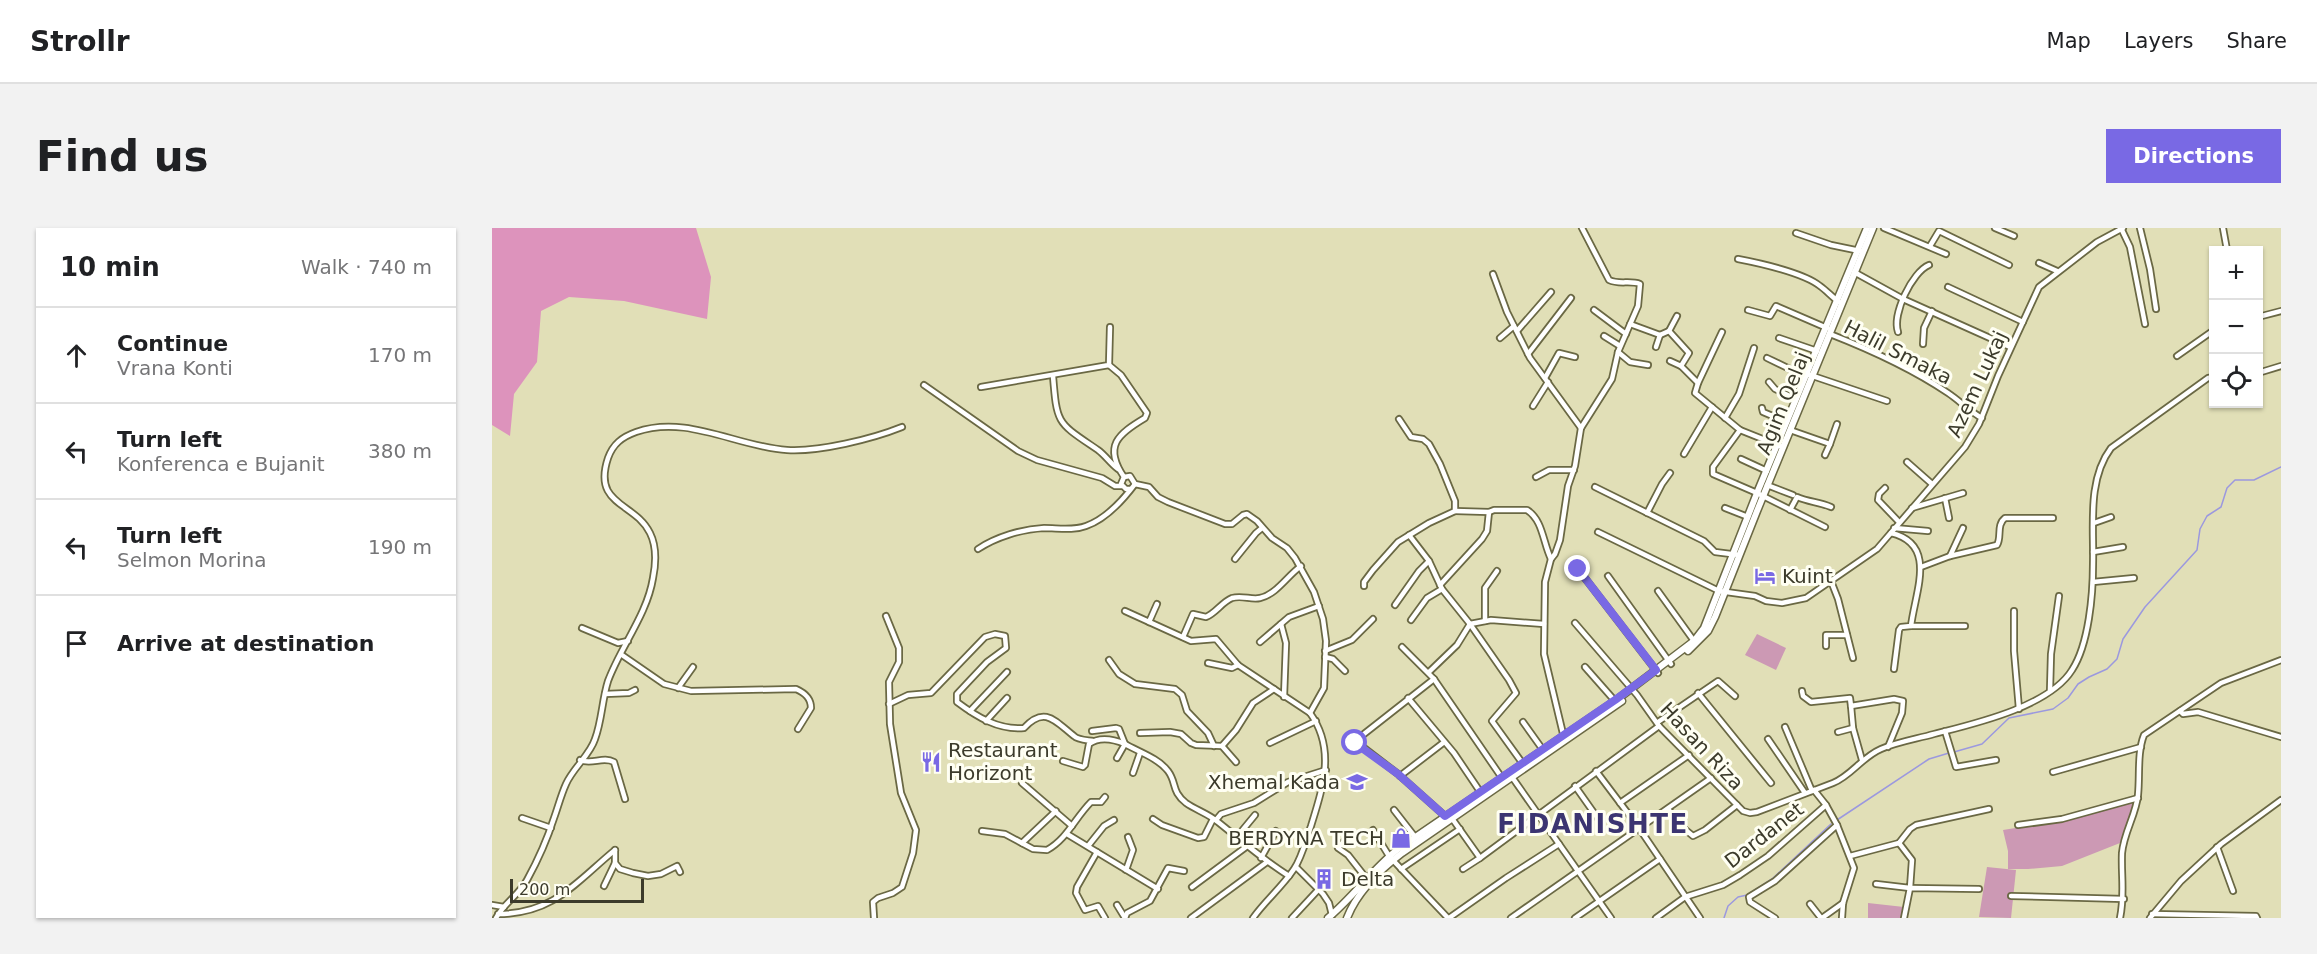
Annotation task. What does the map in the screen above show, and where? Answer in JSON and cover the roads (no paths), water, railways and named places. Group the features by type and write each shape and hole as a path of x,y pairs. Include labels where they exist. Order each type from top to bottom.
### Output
{"main road":[{"name":"Agim Qelaj","path":"1861,251 1868,228"},
{"name":"Agim Qelaj","path":"1722,591 1760,495 1767,471 1790,429 1852,271 1873,228"},
{"name":"Agim Qelaj","path":"1760,495 1767,485 1796,399 1810,375 1817,351 1829,330"},
{"name":"Agim Qelaj","path":"1736,555 1748,517 1754,510"},
{"path":"1483,795 1502,778 1632,690 1694,642 1708,621 1722,591"},
{"path":"1670,662 1697,645 1708,631 1722,591"},
{"path":"1332,916 1346,918 1361,894 1391,858 1512,777 1615,700 1632,690"},
{"path":"1332,916 1349,900 1366,878 1415,837 1450,818"}],"street":[{"path":"1564,738 1544,654 1545,582 1551,559 1560,540 1568,486 1574,470 1581,428 1612,379 1619,349 1638,306 1640,284 1615,283 1609,280 1582,228"},
{"path":"1884,228 1946,254"},
{"path":"1995,228 2014,237"},
{"path":"2122,228 2130,248 2145,324"},
{"name":"Azem Lukaj","path":"1598,532 1722,591 1782,603 1806,598 1877,549 1959,455 1982,418 2010,347 2039,287 2097,242 2122,228"},
{"path":"2140,228 2150,269 2156,309"},
{"path":"2223,228 2226,246"},
{"path":"1930,246 1939,231 2009,265"},
{"path":"1796,233 1830,245 1861,251"},
{"path":"1738,260 1754,262 1797,275 1818,284 1840,303"},
{"path":"2039,263 2057,271"},
{"path":"1898,332 1897,316 1903,299 1918,272 1929,265"},
{"path":"1852,271 1903,299 2010,347"},
{"path":"1493,274 1515,329 1528,354 1581,428"},
{"name":"Azem Lukaj","path":"1948,287 2022,322"},
{"path":"1500,338 1515,329 1551,292"},
{"path":"1528,354 1571,298"},
{"name":"Halil Smaka","path":"1748,310 1770,316 1776,306 1829,330 1920,376 1982,418"},
{"path":"1594,310 1626,334"},
{"path":"1923,344 1924,328 1932,311"},
{"path":"2263,316 2281,311"},
{"path":"1630,324 1660,335 1670,331 1677,316"},
{"path":"1109,365 1110,327"},
{"path":"1670,331 1689,353 1682,366"},
{"path":"1722,332 1695,393 1740,430 1780,446"},
{"path":"2177,356 2209,334"},
{"path":"1656,347 1660,335"},
{"path":"1604,336 1630,362 1648,365"},
{"path":"1779,338 1817,351"},
{"path":"1725,418 1739,394 1754,348"},
{"path":"1533,406 1559,353 1575,357"},
{"name":"Agim Qelaj","path":"1767,358 1796,372 1810,375"},
{"path":"1670,361 1682,366 1698,382"},
{"path":"981,387 1109,365"},
{"path":"1109,365 1121,375 1147,413 1145,418 1118,436 1114,444 1113,458 1124,477"},
{"path":"2263,372 2281,366"},
{"path":"1810,375 1887,401"},
{"path":"1053,376 1056,411 1061,422 1106,456 1110,463 1118,469"},
{"name":"Hasan Riza","path":"1575,623 1659,724 1737,805 1750,813 1844,779 1862,760 1888,747 2019,709 2066,679 2077,662 2086,629 2093,582 2094,493 2105,457 2111,448 2209,378"},
{"name":"Agim Qelaj","path":"1769,382 1775,389 1796,399"},
{"path":"924,385 1018,451 1037,460 1101,478 1115,486 1130,489"},
{"path":"1684,454 1712,407"},
{"name":"Agim Qelaj","path":"1762,408 1763,412 1769,416 1787,422"},
{"path":"1399,419 1411,437 1424,439 1429,444 1455,501 1455,512"},
{"path":"1825,455 1837,424"},
{"path":"497,916 522,890 541,855 566,784 594,742 601,722 608,681 652,587 655,558 650,533 645,524 611,497 605,487 605,467 611,450 622,438 656,427 676,427 789,450 875,437 902,427"},
{"path":"1790,429 1830,444"},
{"path":"1740,430 1713,467 1713,474 1825,527"},
{"path":"1741,459 1767,471"},
{"path":"1907,462 1932,484"},
{"path":"1536,477 1549,470 1574,470"},
{"path":"1647,513 1670,473"},
{"path":"1124,477 1130,476 1135,484 1149,488 1158,497 1168,502 1225,525 1232,525 1247,514 1287,548 1301,566 1314,592 1323,619 1324,688 1310,713"},
{"path":"1122,486 1121,481 1124,477"},
{"path":"978,549 998,538 1042,528 1075,529 1086,526 1116,507 1135,484"},
{"path":"1767,485 1793,495"},
{"path":"1595,488 1704,541 1712,551 1736,555"},
{"path":"1884,489 1879,494 1878,500 1899,522"},
{"path":"1912,508 1963,493"},
{"path":"1790,510 1797,497 1831,507"},
{"path":"1945,498 1949,518"},
{"path":"1725,508 1748,517"},
{"path":"1364,586 1364,582 1390,550 1409,535 1455,512 1527,510 1540,524 1543,542 1551,559"},
{"path":"1411,620 1427,598 1441,587 1482,539 1487,531 1489,512"},
{"path":"2094,523 2111,517"},
{"path":"1921,567 1950,555 1997,545 2000,539 2000,524 2005,518 2053,518"},
{"path":"1235,559 1262,528"},
{"path":"1894,528 1928,531"},
{"path":"1950,555 1963,528"},
{"path":"1891,533 1906,538 1914,544 1921,567 1911,626"},
{"path":"1409,535 1429,561 1441,587 1470,624 1516,693 1492,721 1523,764"},
{"path":"2093,552 2123,547"},
{"path":"1395,605 1429,561"},
{"path":"1183,637 1193,614 1206,617 1232,598 1265,596 1278,588 1301,566"},
{"path":"1578,569 1657,672"},
{"path":"1485,621 1485,588 1497,572"},
{"path":"1608,576 1670,662"},
{"path":"2093,582 2134,578"},
{"path":"1831,581 1853,658"},
{"path":"1658,591 1694,642"},
{"path":"2050,690 2059,596"},
{"path":"1149,622 1157,604"},
{"path":"1260,642 1296,613 1319,606"},
{"path":"1125,611 1191,641 1216,639 1238,665 1310,713 1316,721 1327,757 1323,790 1296,867 1253,918"},
{"path":"2014,611 2014,651 2019,709"},
{"path":"874,918 873,902 902,887 913,853 916,830 902,793 890,724 889,682 899,662 899,648 886,616"},
{"path":"1325,651 1352,640 1373,619"},
{"path":"1429,672 1457,645 1470,624 1485,621 1544,624"},
{"path":"1281,624 1286,643 1284,697"},
{"path":"1894,669 1901,627 1965,626"},
{"path":"582,628 618,643 628,641"},
{"path":"889,704 908,695 931,693 985,637 995,634 1005,636 1006,648 987,662 957,694 957,702 986,721 1010,729 1024,728 1032,719 1040,716 1058,721 1076,738 1093,741 1114,739 1125,744 1166,768 1171,775 1175,792 1186,803 1214,819 1246,847 1289,876"},
{"path":"1826,646 1826,635 1847,635"},
{"path":"1402,647 1429,672 1502,778"},
{"path":"622,655 664,684 691,691 796,689 807,695 811,704 809,713 798,729"},
{"path":"1325,657 1333,659 1345,671"},
{"path":"1109,660 1119,674 1135,684 1175,689 1182,695 1187,711 1208,733 1214,746"},
{"path":"2120,918 2124,899 2122,854 2125,834 2138,798 2141,747 2144,735 2221,683 2281,660"},
{"path":"1208,663 1232,668 1238,665"},
{"path":"678,688 693,667"},
{"path":"1585,667 1615,700"},
{"path":"969,711 1007,672"},
{"path":"1434,679 1354,741 1450,818 1480,858"},
{"path":"1462,869 1480,858 1698,693 1718,681 1735,696"},
{"path":"1140,733 1170,732 1181,734 1193,744 1222,746 1236,730 1253,703 1274,689"},
{"path":"605,694 628,693 635,690"},
{"path":"1802,691 1803,696 1811,702 1850,698 1853,728 1862,760"},
{"path":"1698,693 1771,783"},
{"path":"986,721 1007,698"},
{"path":"1408,698 1454,753 1483,795"},
{"path":"1851,706 1900,698 1903,701 1902,713 1888,747"},
{"path":"2180,711 2183,714 2198,712 2210,715 2281,737"},
{"path":"1270,742 1316,721"},
{"path":"1523,723 1544,750"},
{"path":"1785,727 1813,790 1826,805 1837,825 1854,868 1843,903 1842,918"},
{"path":"1092,731 1118,728 1125,744"},
{"path":"1838,732 1853,728"},
{"path":"1945,731 1956,768 1996,760"},
{"path":"1767,739 1805,793"},
{"path":"1063,761 1083,767 1089,744 1093,741"},
{"path":"1400,776 1443,742"},
{"path":"1118,758 1125,744"},
{"path":"1222,746 1236,762"},
{"path":"2053,772 2141,747"},
{"path":"1133,773 1140,753"},
{"path":"1620,803 1689,755"},
{"path":"580,760 587,763 607,759 614,762 625,799"},
{"path":"1153,819 1174,830 1202,838 1214,819 1221,814 1254,803 1288,782 1326,770"},
{"path":"1596,771 1700,918"},
{"path":"1512,777 1611,918"},
{"path":"1511,918 1711,778"},
{"path":"1022,783 1072,826"},
{"path":"1575,786 1599,820"},
{"path":"982,831 1005,834 1037,850 1047,850 1067,834 1091,802 1101,802 1105,797"},
{"path":"2018,825 2062,819 2138,798"},
{"path":"2151,916 2181,881 2217,847 2281,800"},
{"path":"1668,808 1682,827 1693,836 1705,830 1737,805"},
{"name":"Dardanet","path":"1656,918 1685,897 1724,885 1740,875 1768,856 1826,805"},
{"path":"1850,856 1899,843 1916,825 1989,809"},
{"path":"1394,810 1415,837"},
{"path":"1022,843 1056,811"},
{"path":"1236,838 1255,814"},
{"path":"522,818 551,828"},
{"path":"1088,846 1104,826 1114,820"},
{"path":"1775,918 1750,902 1749,897 1774,880 1837,825"},
{"path":"1401,869 1460,829"},
{"path":"1373,830 1391,858 1449,918 1559,844"},
{"path":"1261,858 1276,831"},
{"path":"1067,834 1158,889"},
{"path":"1126,870 1133,850 1128,837"},
{"path":"1346,839 1338,848 1348,855 1366,878"},
{"path":"1899,843 1912,860 1910,888 1904,918"},
{"path":"1192,887 1246,847"},
{"path":"2217,847 2233,891"},
{"path":"497,916 513,916 552,903 615,850 615,863 604,886"},
{"path":"1097,852 1077,887 1076,893 1085,910 1098,906 1105,918"},
{"path":"1575,918 1660,859"},
{"path":"1191,918 1267,862"},
{"path":"615,863 620,869 648,876 661,874 677,866 680,872"},
{"path":"1296,867 1329,903 1332,916"},
{"path":"1117,905 1125,918 1127,914 1150,901 1168,868 1184,871"},
{"path":"1876,884 1910,888 1979,889"},
{"path":"1294,917 1318,890"},
{"path":"2011,896 2124,899"},
{"path":"1810,904 1822,918 1843,903"},
{"path":"492,905 504,907"},
{"path":"2151,916 2258,917"}],"waterway":[{"path":"1954,752 1982,744 2009,718 2053,709 2068,698 2078,684 2107,669 2117,659 2123,639 2145,607 2197,550 2200,529 2207,516 2221,507 2227,488 2235,480 2254,480 2281,467"},
{"path":"1837,820 1929,759 1949,753"},
{"path":"1724,918 1728,906 1738,897 1747,895 1772,879 1831,824"}],"place":[{"name":"Kuint","path":"1765,576"},
{"name":"Restaurant Horizont","path":"931,762"},
{"name":"Xhemal Kada","path":"1357,782"},
{"name":"BERDYNA TECH","path":"1401,838"},
{"name":"Delta","path":"1324,879"}],"district":[{"name":"FIDANISHTE","path":"1593,824"}]}
